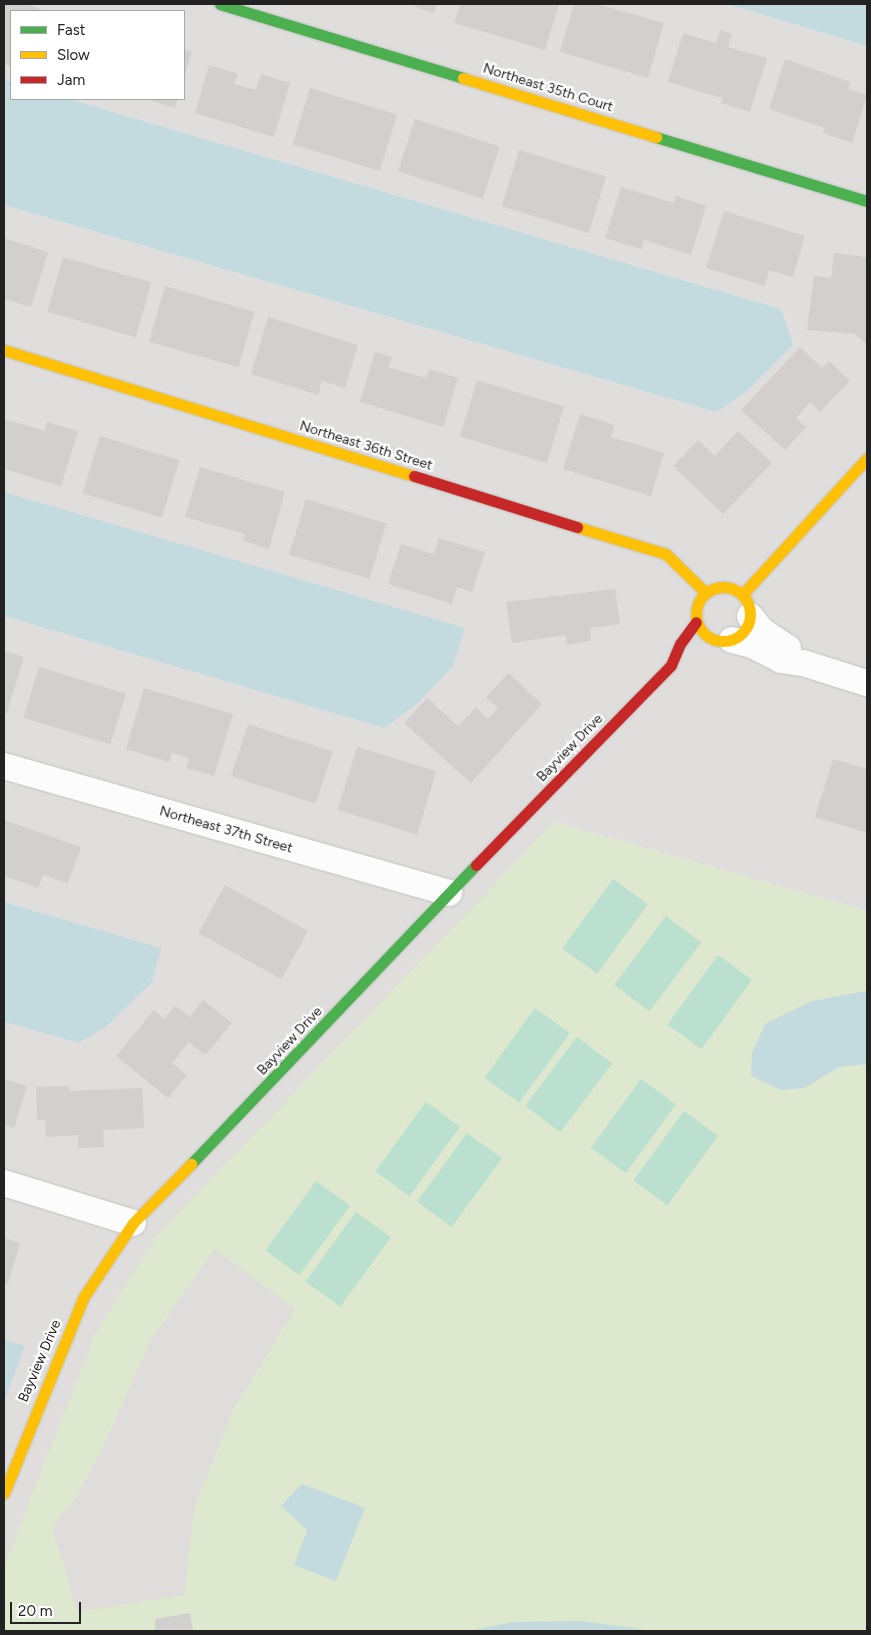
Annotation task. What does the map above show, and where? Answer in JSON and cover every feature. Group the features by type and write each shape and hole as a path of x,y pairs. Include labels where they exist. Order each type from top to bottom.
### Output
{"street":[{"name":"Northeast 35th Court","path":"220,4 867,201"},
{"name":"Northeast 36th Street","path":"4,350 666,554 706,593"},
{"path":"704,646 724,640 745,630 746,606 867,458"},
{"path":"706,593 721,587 746,606 762,631 786,646 803,663"},
{"name":"Bayview Drive","path":"4,1493 83,1298 133,1223 280,1074 449,894 675,660 680,644 696,622 697,606 706,593"},
{"path":"696,622 701,631 724,640 752,645 781,660 803,663 867,682"},
{"path":"675,660 692,658"},
{"name":"Northeast 37th Street","path":"4,766 449,894"},
{"path":"4,1183 133,1223"}],"shaded area":[{"path":"4,4 727,4 867,46 867,911 554,822 96,1333 4,1569 4,1402 24,1346 4,1340 4,1022 79,1043 160,948 4,902 4,616 384,728 465,629 4,492 4,205 716,412 781,309 72,100 185,100 185,10 10,10 10,82 4,80"},
{"path":"215,1249 295,1309 235,1407 195,1505 184,1595 77,1612 52,1526 75,1499 102,1450 150,1341"}],"green space":[{"path":"554,822 867,911 867,1631 4,1631 4,1569 42,1469 96,1333 156,1236"},
{"path":"613,879 648,904 597,974 562,949"},
{"path":"666,916 701,942 649,1011 614,985"},
{"path":"718,955 752,980 701,1049 667,1025"},
{"path":"535,1008 570,1033 519,1103 484,1078"},
{"path":"577,1037 612,1063 560,1132 525,1106"},
{"path":"641,1079 676,1104 626,1173 591,1148"},
{"path":"426,1102 460,1127 409,1196 375,1172"},
{"path":"684,1111 718,1136 667,1205 633,1181"},
{"path":"467,1133 502,1158 452,1227 417,1202"},
{"path":"316,1181 350,1206 299,1275 265,1251"},
{"path":"356,1212 391,1237 340,1307 305,1282"}],"water":[{"path":"727,4 867,4 867,46"},
{"path":"4,80 10,82 10,100 72,100 781,309 793,345 746,392 716,412 4,205"},
{"path":"4,492 465,628 453,666 418,703 384,728 4,616"},
{"path":"4,902 161,948 152,982 107,1026 79,1043 4,1022"},
{"path":"867,991 867,1064 839,1067 804,1088 781,1090 751,1076 752,1053 765,1024 812,1001"},
{"path":"4,1340 25,1346 4,1402"},
{"path":"302,1484 365,1508 336,1581 294,1565 307,1530 281,1506"},
{"path":"581,1621 653,1631 469,1631 513,1622"}],"building":[{"path":"4,4 26,4 43,10 10,10 10,66 4,64"},
{"path":"416,4 437,4 434,13 415,7"},
{"path":"460,4 559,4 545,50 454,23"},
{"path":"574,4 597,4 664,23 648,78 560,52"},
{"path":"720,30 732,34 728,47 767,58 750,112 721,103 722,98 668,82 683,33 716,43"},
{"path":"185,49 192,52 185,74"},
{"path":"785,59 850,82 848,89 867,95 852,143 823,133 825,128 769,109"},
{"path":"209,65 238,74 234,84 256,90 261,74 290,83 274,137 195,113"},
{"path":"310,88 397,115 380,171 293,144"},
{"path":"150,100 178,100 175,108"},
{"path":"415,119 500,147 483,199 398,171"},
{"path":"519,150 606,177 589,233 502,206"},
{"path":"621,187 674,203 676,196 706,206 691,255 644,240 641,249 605,238"},
{"path":"724,211 805,236 793,277 769,270 765,286 706,268"},
{"path":"4,238 48,252 31,307 4,299"},
{"path":"834,253 867,257 867,345 855,334 807,330 814,276 831,278"},
{"path":"63,257 151,282 136,337 47,312"},
{"path":"165,286 254,312 238,367 149,342"},
{"path":"268,317 358,345 345,388 322,381 318,395 251,374"},
{"path":"800,347 822,368 829,361 850,381 820,412 810,402 796,418 806,427 785,450 741,410"},
{"path":"375,352 392,357 388,367 426,378 429,369 458,378 443,427 360,402"},
{"path":"477,380 564,407 547,463 460,436"},
{"path":"580,414 615,425 611,437 664,453 651,496 563,469"},
{"path":"4,419 45,431 47,422 78,431 61,486 4,469"},
{"path":"738,431 772,463 723,514 673,466 698,440 715,456"},
{"path":"100,436 179,460 162,518 82,493"},
{"path":"200,467 285,492 269,549 243,541 245,534 185,517"},
{"path":"306,499 386,524 369,579 289,554"},
{"path":"439,538 485,552 472,592 457,587 452,604 388,584 401,544 434,554"},
{"path":"615,589 620,624 590,628 591,641 567,645 566,635 512,643 506,602"},
{"path":"4,651 24,657 7,713 4,712"},
{"path":"39,667 126,694 111,744 24,718"},
{"path":"508,673 542,704 471,783 404,723 427,698 458,726 476,707 488,719 498,708 486,697"},
{"path":"144,688 233,714 214,776 186,768 189,758 172,753 169,762 126,749"},
{"path":"248,724 333,752 316,804 231,776"},
{"path":"357,747 436,771 417,834 338,810"},
{"path":"833,759 867,769 867,833 815,817"},
{"path":"4,820 81,847 68,883 43,875 38,888 4,876"},
{"path":"225,885 308,931 281,979 198,933"},
{"path":"203,1000 232,1023 205,1055 189,1042 172,1063 187,1075 168,1098 116,1056 154,1010 164,1019 175,1006 190,1017"},
{"path":"4,1079 27,1086 14,1128 4,1125"},
{"path":"69,1086 69,1091 142,1088 144,1128 103,1130 104,1147 78,1148 78,1135 46,1137 45,1120 37,1120 36,1087"},
{"path":"4,1238 20,1243 8,1284 4,1283"},
{"path":"190,1613 193,1631 155,1631 155,1619"}],"traffic: fast":[{"path":"220,4 463,78"},
{"path":"656,137 867,201"},
{"path":"191,1164 476,865"}],"traffic: slow":[{"path":"463,78 656,137"},
{"path":"4,350 414,476"},
{"path":"742,595 867,458"},
{"path":"577,527 666,554 706,593"},
{"path":"718,587 728,587 742,595 748,604 750,614 748,624 742,633 728,641 718,641 708,636 701,629 696,619 696,609 701,599 708,592 718,587"},
{"path":"4,1493 83,1298 133,1223 191,1164"}],"traffic: jam":[{"path":"414,476 577,527"},
{"path":"476,865 671,665 680,644 696,622"}]}
